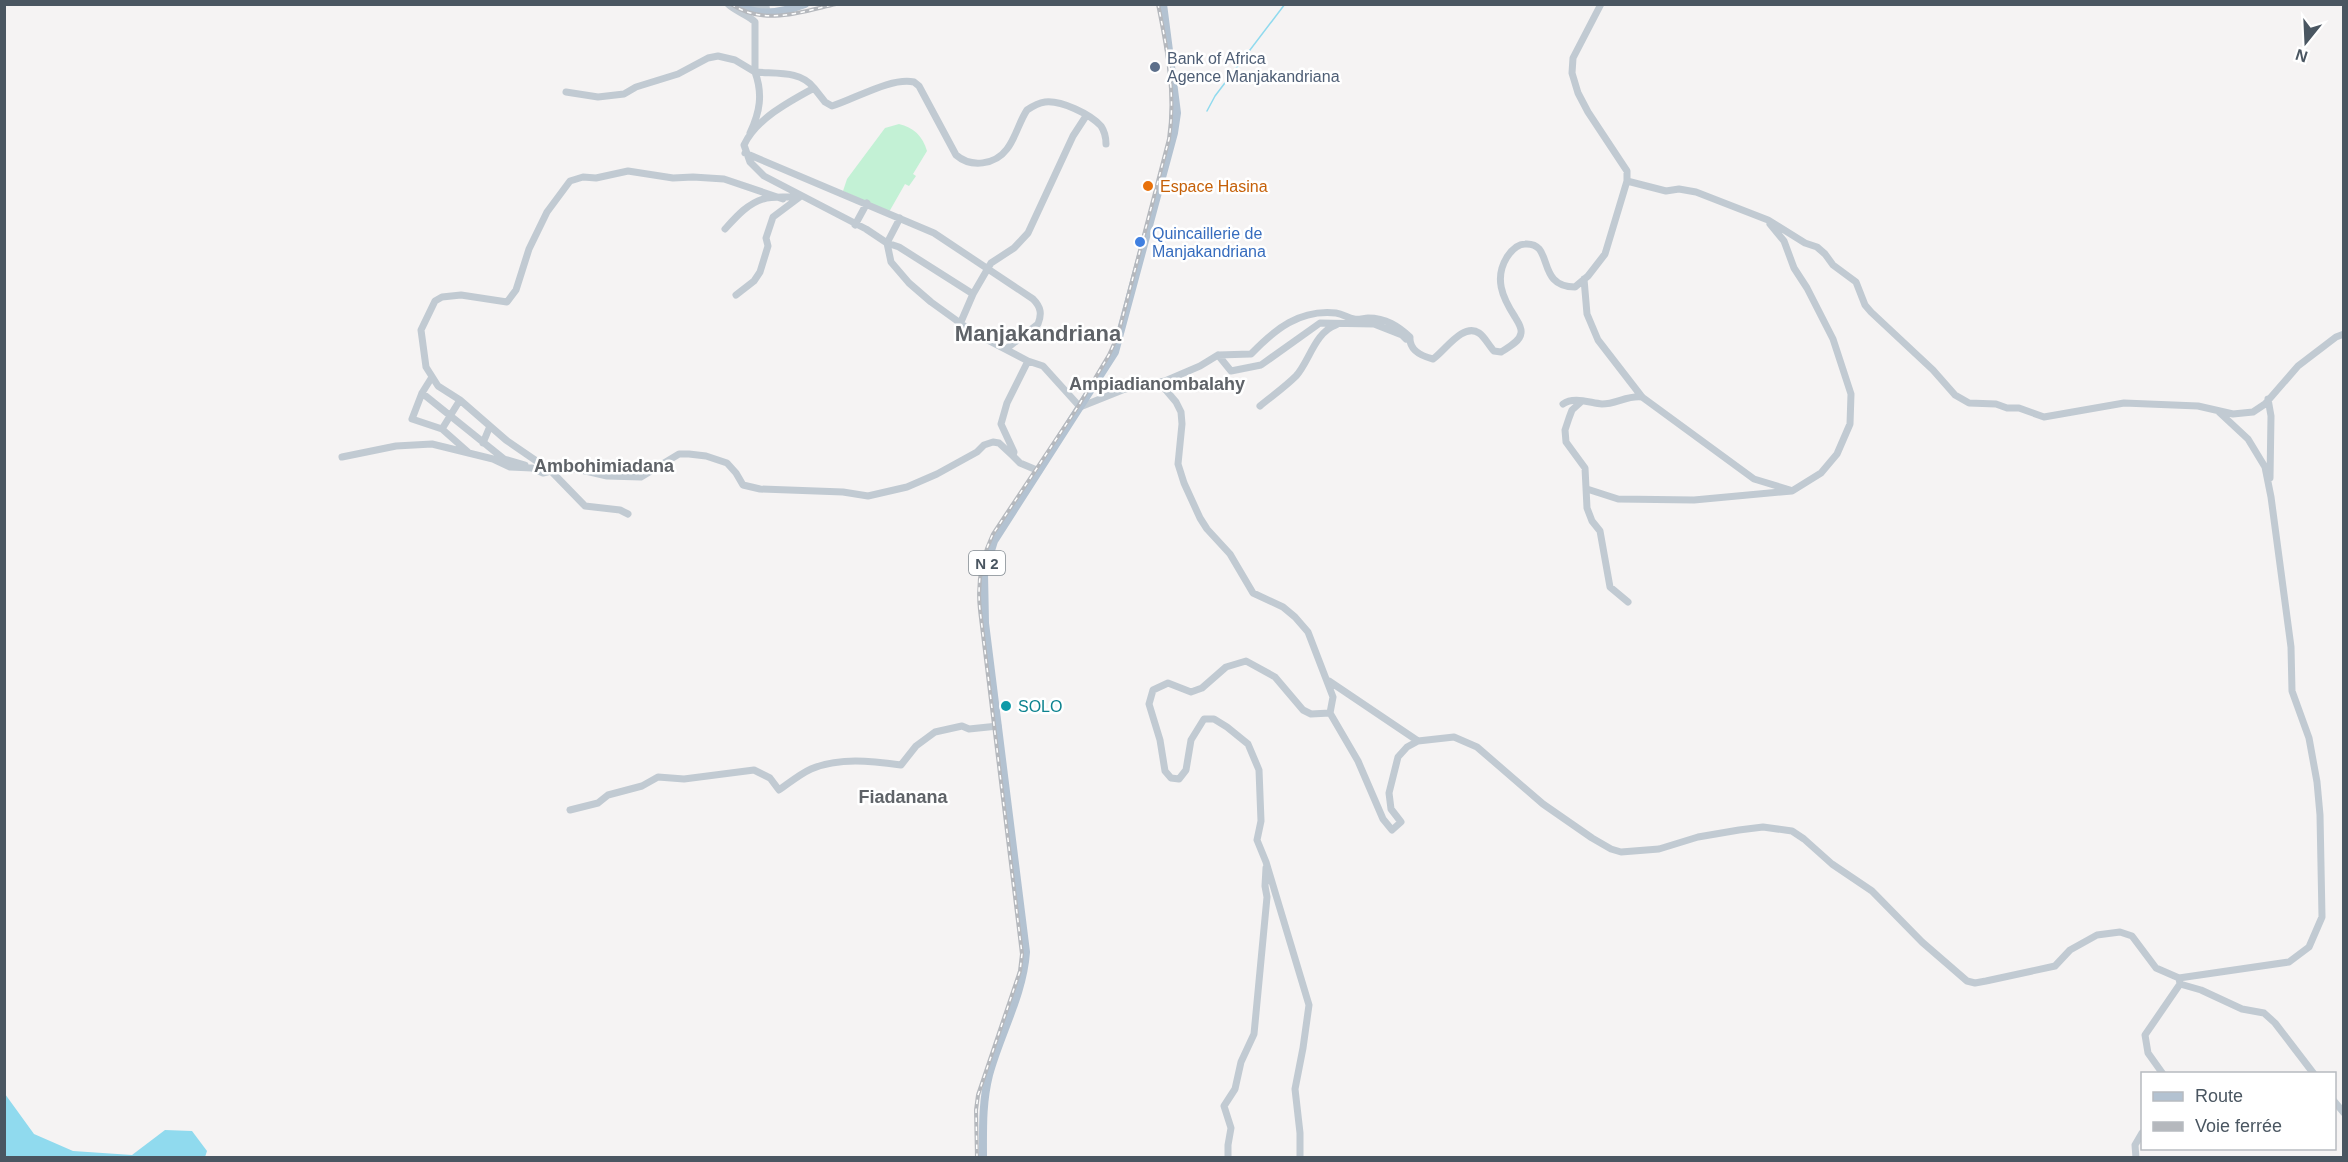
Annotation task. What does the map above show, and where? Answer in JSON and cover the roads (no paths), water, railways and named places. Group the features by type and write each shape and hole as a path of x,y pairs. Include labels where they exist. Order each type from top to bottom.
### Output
{"main road":[{"path":"738,4 744,9 767,13 805,4"},
{"name":"N 2","path":"983,1158 983,1104 990,1074 1025,972 1026,952 985,623 984,573 994,541 1115,352 1174,133 1177,113 1163,4"}],"street":[{"path":"728,4 736,12 755,22 756,72 761,98 760,109 744,145 756,170 887,243 899,247 973,294"},
{"path":"753,4 766,6 767,13"},
{"path":"1218,355 1231,371 1253,368 1261,365 1320,324 1374,324 1402,335 1415,351 1432,359 1443,352 1457,336 1471,330 1477,331 1494,351 1501,352 1520,338 1520,325 1509,308 1499,285 1502,265 1511,251 1523,243 1533,245 1542,252 1554,282 1563,287 1575,287 1605,254 1627,181 1627,171 1588,112 1578,93 1572,74 1574,58 1601,4"},
{"path":"566,92 598,97 624,94 636,87 678,74 708,58 718,56 730,58 756,72 788,73 809,81 825,102 832,105 900,82 914,82 919,86 956,155 963,162 979,165 1000,157 1027,110 1045,102 1062,103 1100,125 1105,134 1106,144"},
{"path":"749,135 770,116 814,88"},
{"path":"960,324 987,268 1014,248 1028,232 1073,136 1086,116"},
{"path":"746,153 934,233 1033,299 1039,305 1038,324 1006,349"},
{"path":"628,514 620,510 585,506 551,471 506,440 460,400 438,386 426,367 421,330 435,301 442,297 461,295 507,302 516,290 529,249 547,212 570,181 583,177 596,178 628,171 673,178 724,179 783,199"},
{"path":"1627,181 1666,191 1679,189 1696,192 1768,220 1805,243 1817,247 1833,265 1856,282 1865,305 1871,312 1933,370 1955,395 1969,403 1996,404 2044,417 2124,403 2198,406 2233,414 2253,412 2261,408 2298,366 2343,334"},
{"path":"725,229 737,215 765,198 783,199 801,196"},
{"path":"736,295 754,281 760,272 768,246 766,238 773,217 801,196"},
{"path":"855,225 867,203"},
{"path":"900,218 887,243 891,262 909,283 960,324 1028,361 1043,366 1080,407 1125,389 1158,382 1192,370 1218,355 1251,354 1284,324 1302,316 1326,313 1355,319 1384,320 1398,327 1410,337 1410,343"},
{"path":"1587,489 1618,499 1739,497 1792,491 1821,473 1837,454 1850,424 1851,394 1833,339 1794,268 1784,241 1768,220"},
{"path":"1584,279 1587,314 1598,340 1642,397 1754,479 1792,491"},
{"path":"1260,406 1298,374 1307,356 1329,327 1341,324"},
{"path":"1013,456 1014,452 1001,424 1007,403 1028,361"},
{"path":"432,377 422,393 412,419 442,429 470,454"},
{"path":"1158,382 1176,402 1181,412 1178,464 1200,518 1230,554 1253,593 1283,608 1295,617 1308,633 1329,681 1333,697 1330,713 1358,761 1383,819 1392,830 1401,822 1391,809 1390,800 1395,763 1401,752 1418,741 1448,737 1467,741 1495,760 1543,804 1592,838 1621,852 1659,849 1698,837 1763,827 1791,831 1804,839 1832,864 1872,891 1922,942 1967,981 1975,983 2055,966 2078,945 2097,935 2120,932 2132,936 2156,968 2242,1009 2264,1013 2275,1023 2312,1072"},
{"path":"422,393 451,414 504,459 543,472 578,469 607,476 641,477 679,454 689,454 706,456 727,463 743,485 760,489 843,492 856,496 868,496 907,487 937,474 977,452 984,445 993,442 999,443 1020,463 1039,471"},
{"path":"1563,404 1570,400 1605,404 1636,396 1642,397"},
{"path":"2268,399 2271,416 2271,497"},
{"path":"442,429 460,400"},
{"path":"1582,401 1572,410 1565,430 1566,442 1586,468 1587,508 1592,521 1600,531 1610,587 1628,603"},
{"path":"2162,1072 2148,1053 2145,1035 2180,981 2289,962 2309,947 2322,917 2320,815 2314,761 2302,715 2292,691 2291,647 2265,467 2248,439 2219,412"},
{"path":"483,443 490,426"},
{"path":"342,457 396,446 432,444 494,459 501,465 532,468"},
{"path":"1300,1158 1300,1133 1295,1089 1309,1005 1266,862 1257,840 1261,820 1259,770 1248,744 1227,726 1214,719 1204,719 1191,740 1186,770 1179,778 1171,778 1165,771 1160,740 1149,704 1153,690 1168,683 1191,692 1203,688 1226,668 1246,661 1275,677 1304,710 1311,714 1330,713"},
{"path":"1329,681 1418,741"},
{"path":"570,810 598,803 608,795 642,786 657,777 684,779 754,770 770,778 779,789 819,766 867,760 901,765 925,738 950,728 998,726"},
{"path":"1228,1158 1232,1128 1224,1106 1235,1089 1241,1062 1254,1034 1267,897 1266,862"},
{"path":"2136,1158 2135,1145 2141,1135"}],"water":[{"path":"5,1094 34,1134 73,1151 132,1155 165,1130 192,1131 207,1151 205,1157 5,1157"}],"waterway":[{"path":"1207,111 1215,96 1285,4"}],"railway":[{"path":"731,4 744,11 769,16 796,13 836,4"},
{"path":"977,1158 978,1095 1020,971 1022,954 980,610 981,571 993,534 1079,405 1109,355 1118,335 1169,139 1171,88 1158,4"}],"place":[{"name":"Bank of Africa Agence Manjakandriana","path":"1155,67"},
{"name":"Espace Hasina","path":"1148,186"},
{"name":"Quincaillerie de Manjakandriana","path":"1140,242"},
{"name":"SOLO","path":"1006,706"}],"district":[{"name":"Manjakandriana","path":"1038,333"},
{"name":"Ampiadianombalahy","path":"1157,384"},
{"name":"Ambohimiadana","path":"604,466"},
{"name":"Fiadanana","path":"903,797"}]}
